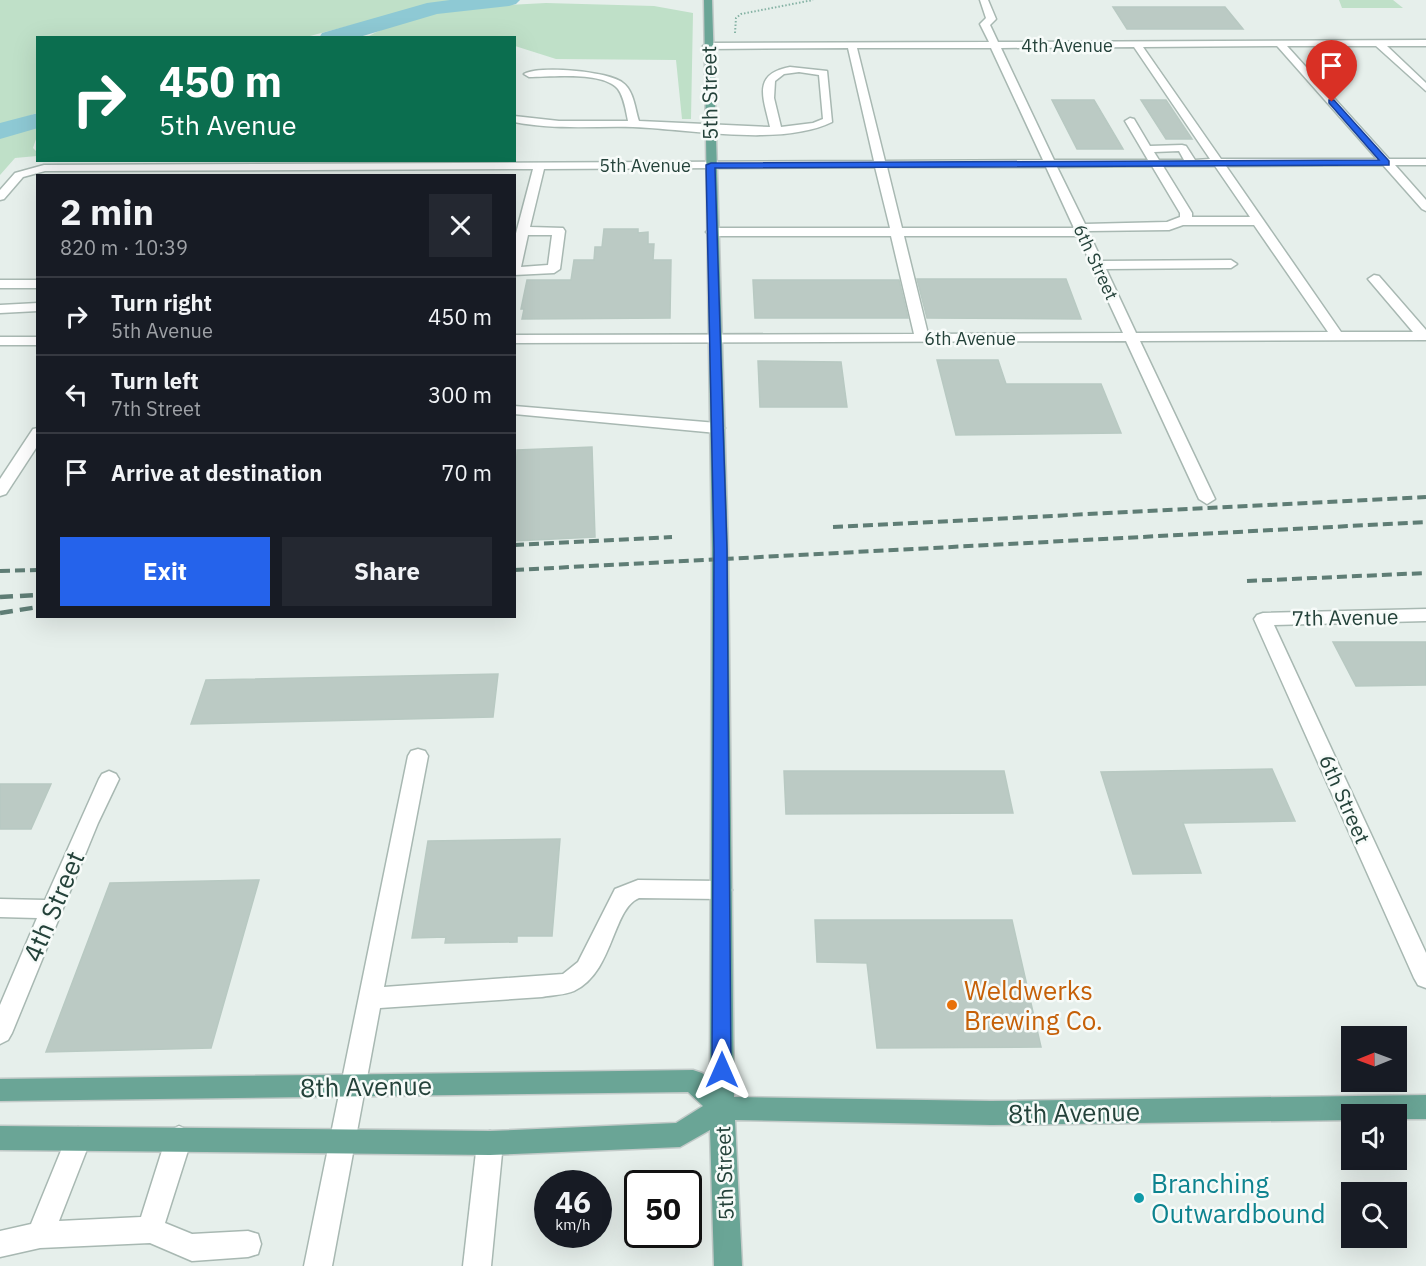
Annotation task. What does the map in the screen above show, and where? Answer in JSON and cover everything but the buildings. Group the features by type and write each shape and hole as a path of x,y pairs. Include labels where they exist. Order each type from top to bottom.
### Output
{"main road":[{"name":"5th Street","path":"708,0 721,609 722,1108 728,1266"},
{"name":"8th Avenue","path":"0,1090 693,1081 722,1108 991,1113 1426,1107"},
{"path":"0,1138 179,1138 402,1144 490,1143 680,1135 722,1108"}],"street":[{"name":"6th Street","path":"984,0 991,19 986,24 995,45 1207,499"},
{"path":"1379,44 1426,88"},
{"name":"4th Avenue","path":"708,46 1426,44"},
{"path":"1137,45 1337,336"},
{"path":"1281,45 1426,207"},
{"path":"852,46 922,338"},
{"path":"516,119 532,123 634,124 710,129 776,129 818,127 828,120 824,73 790,70 777,72 772,77 767,87 776,129"},
{"path":"529,74 571,74 614,80 622,86 634,124"},
{"path":"1130,120 1186,213 1186,219 1183,221"},
{"path":"1147,149 1182,148 1192,163"},
{"name":"5th Avenue","path":"0,197 19,175 44,168 502,170 539,165 1426,162"},
{"path":"516,262 539,165"},
{"path":"712,232 1081,230 1169,226 1183,221 1258,221"},
{"path":"516,270 554,269 559,231 524,231"},
{"path":"1097,265 1231,264"},
{"path":"1374,279 1425,336"},
{"path":"0,284 36,284"},
{"path":"0,309 36,307"},
{"name":"6th Avenue","path":"516,339 1425,336"},
{"path":"0,341 36,341"},
{"path":"516,410 717,428"},
{"path":"0,491 36,435"},
{"name":"7th Avenue","path":"1263,619 1426,615"},
{"name":"6th Street","path":"1263,619 1426,978"},
{"path":"318,1266 418,756"},
{"name":"4th Street","path":"0,1033 109,779"},
{"path":"371,998 542,987 568,982 586,969 623,895 638,889 722,890"},
{"path":"0,908 52,909"},
{"path":"150,1230 179,1138"},
{"path":"40,1234 78,1139"},
{"path":"477,1266 490,1143"},
{"path":"0,1244 40,1234 150,1230 192,1248 248,1245"}],"path":[{"path":"735,38 736,18 741,14 813,0"}],"green space":[{"path":"0,0 486,0 425,6 310,36 36,36 36,113 0,126"},
{"path":"1339,0 1393,0 1403,8 1342,8"},
{"path":"546,3 654,6 693,13 691,119 682,119 676,60 556,59 516,46 516,36 369,36 388,27 431,14"},
{"path":"36,124 36,139 33,148 36,156 15,158 0,175 0,135"}],"waterway":[{"path":"337,36 435,8 509,0"},
{"path":"0,131 36,121"}],"railway":[{"path":"833,527 1426,497"},
{"path":"516,570 1426,522"},
{"path":"516,545 672,537"},
{"path":"0,571 36,570"},
{"path":"1247,581 1426,573"},
{"path":"0,597 36,595"},
{"path":"0,613 36,607"}],"place":[{"name":"Weldwerks Brewing Co.","path":"952,1005"},
{"name":"Branching Outwardbound","path":"1139,1198"}],"route":[{"path":"722,1070 720,550 711,165 1386,163 1332,102"}]}
